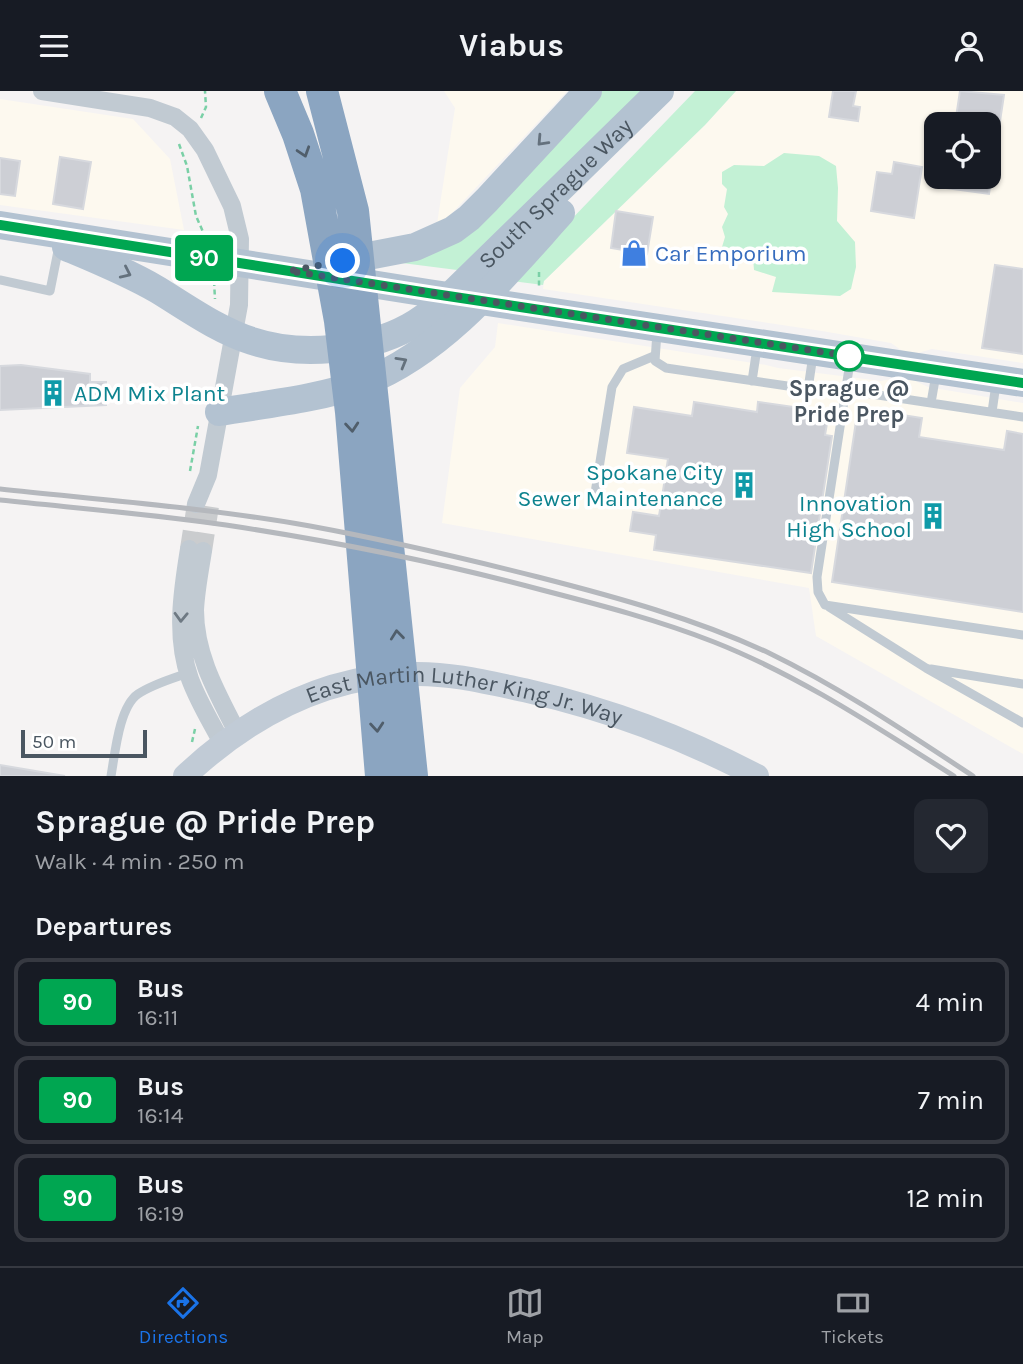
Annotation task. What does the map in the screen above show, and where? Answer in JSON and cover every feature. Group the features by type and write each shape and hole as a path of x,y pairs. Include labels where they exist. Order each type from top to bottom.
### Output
{"highway":[{"path":"280,91 298,134 322,214 340,321 351,412 381,776"},
{"path":"314,91 331,126"},
{"path":"323,91 354,211 412,776"}],"main road":[{"name":"South Sprague Way","path":"280,269 415,247 453,230 487,199 588,91"},
{"name":"South Sprague Way","path":"9,227 59,245 143,282 228,332 254,342 295,348 334,347 375,340 408,328 444,302 660,91"},
{"path":"219,412 341,390 368,381 434,342 468,312 581,191 616,134"},
{"path":"9,227 1010,381"}],"street":[{"path":"42,91 161,110 175,117 190,129 211,159 232,206 239,226 239,305 203,505"},
{"path":"196,550 198,637 230,738 188,674 183,650 183,589 196,550"},
{"name":"East Martin Luther King Jr. Way","path":"185,776 230,738 270,711 330,688 389,676 439,675 486,682 615,714 714,754 757,776"}],"lane":[{"path":"0,280 50,291 59,245"},
{"path":"657,327 655,361 666,368 752,381 808,389 814,350"},
{"path":"752,381 758,343"},
{"path":"595,493 612,387 623,369 654,356"},
{"path":"850,356 817,577 818,592 825,605 926,669 1023,723"},
{"path":"931,403 937,369"},
{"path":"992,412 1010,381"},
{"path":"845,390 1023,417"},
{"path":"825,605 1023,635"},
{"path":"926,669 1023,684"},
{"path":"111,776 123,719 136,695 188,674"}],"path":[{"path":"203,115 206,107 205,91"}],"shaded area":[{"path":"444,91 567,91 436,230 455,108"},
{"path":"736,91 1023,91 1023,363 932,349 918,353 904,352 891,343 543,289 544,281 705,125"},
{"path":"0,99 133,119 170,159 184,230 0,205"},
{"path":"498,323 778,368 881,381 911,379 928,387 1023,403 1023,754 816,636 809,588 442,523 460,388 495,347"}],"green space":[{"path":"602,91 646,91 465,271 402,263 506,189"},
{"path":"695,91 736,91 705,125 544,281 543,285 512,281"},
{"path":"784,153 819,156 836,166 837,221 855,242 856,267 851,289 840,296 772,292 776,277 754,270 753,257 722,247 725,237 722,227 728,214 724,207 727,189 722,184 722,172 734,165 764,166"}],"building":[{"path":"833,91 856,91 853,106 860,107 858,121 829,117"},
{"path":"960,91 1004,95 1001,115 1001,112 957,112"},
{"path":"60,157 91,162 83,209 53,204"},
{"path":"0,158 20,161 15,196 0,194"},
{"path":"894,162 922,167 914,218 871,211 877,172 892,174"},
{"path":"952,189 990,189 989,194"},
{"path":"616,211 653,217 647,254 611,248"},
{"path":"995,265 1023,269 1023,354 982,348"},
{"name":"ADM Mix Plant","path":"21,365 90,374 90,382 106,382 106,405 0,410 0,366"},
{"name":"Spokane City Sewer Maintenance","path":"694,402 757,412 758,402 829,412 825,435 832,436 811,573 654,550 656,535 630,531 633,512 659,516 668,459 627,453 634,407 692,416"},
{"name":"Innovation High School","path":"858,408 922,418 919,437 1004,450 1007,431 1023,434 1023,612 832,582"},
{"path":"0,765 65,776 0,776"}],"tunnel":[{"path":"189,549 196,504"},
{"path":"203,551 210,506"}],"railway":[{"path":"0,489 194,509 310,526 453,556 626,601 684,619 769,653 848,696 973,776"},
{"path":"0,500 170,518 305,538 464,570 629,613 714,642 777,670 837,703 954,776"}],"bus line":[{"name":"90","path":"0,225 1023,383"}],"place":[{"name":"Car Emporium","path":"634,253"},
{"name":"Sprague @ Pride Prep","path":"849,356"},
{"name":"ADM Mix Plant","path":"53,393"},
{"name":"Spokane City Sewer Maintenance","path":"744,485"},
{"name":"Innovation High School","path":"933,516"}],"route":[{"path":"343,261 289,271 849,356"}]}
